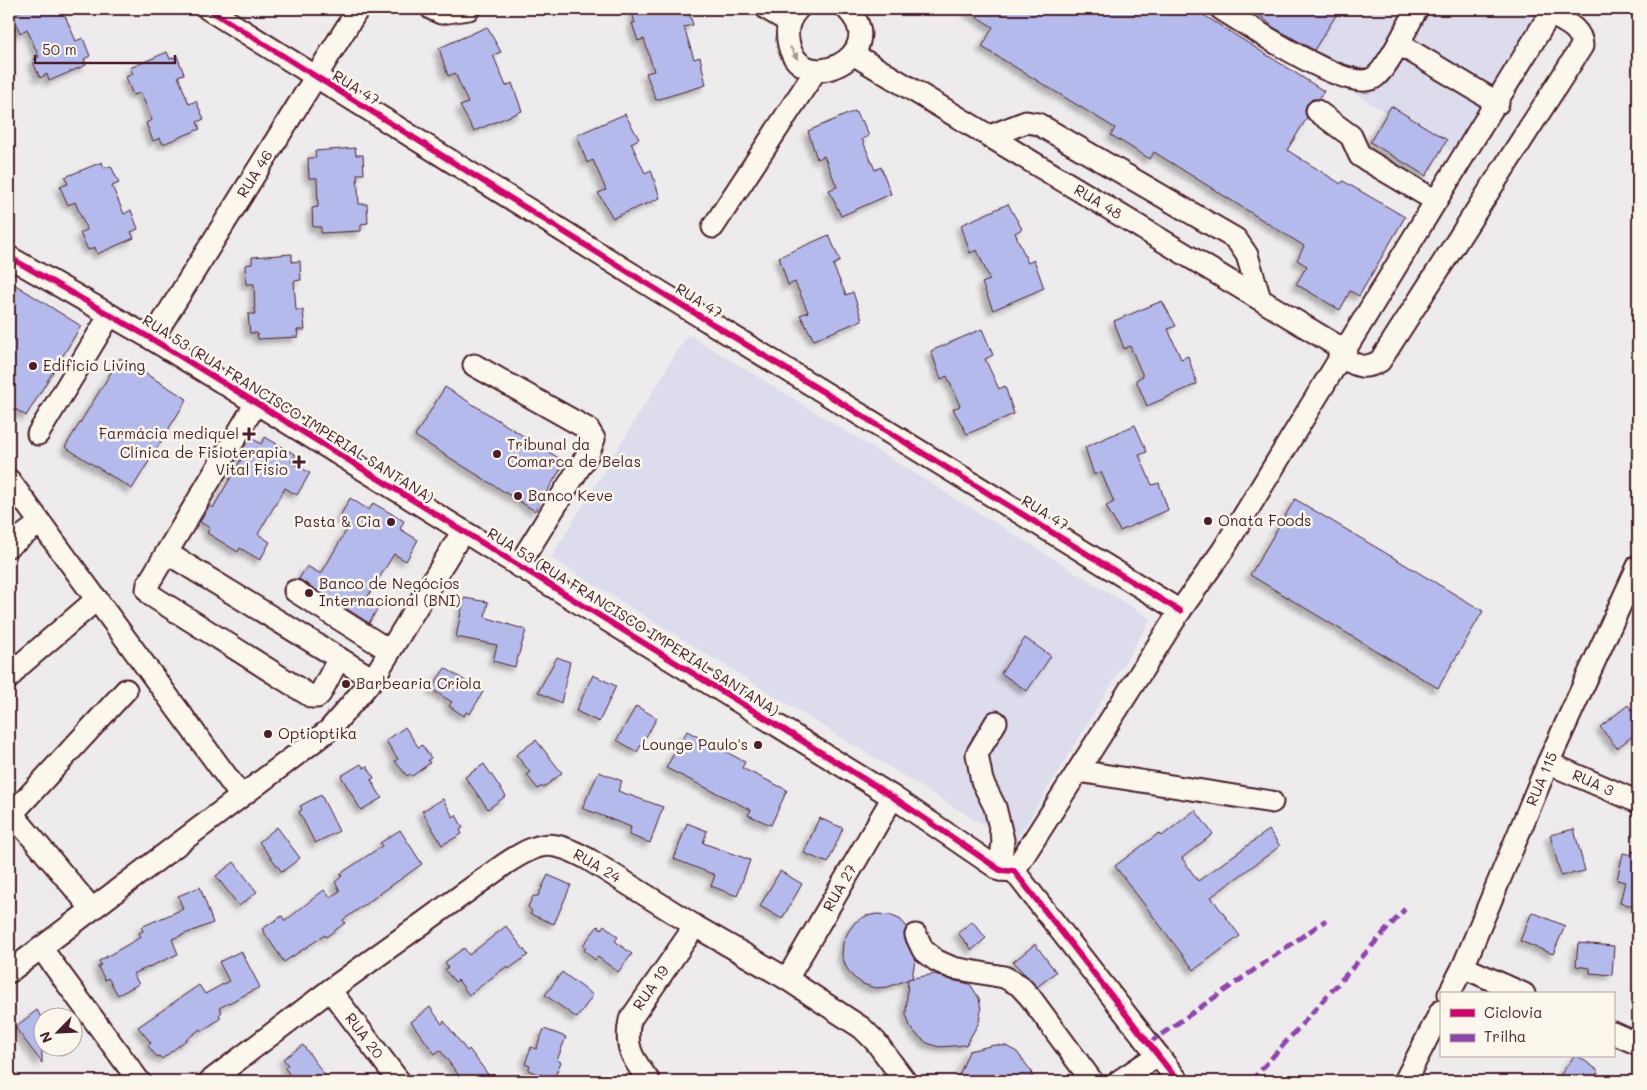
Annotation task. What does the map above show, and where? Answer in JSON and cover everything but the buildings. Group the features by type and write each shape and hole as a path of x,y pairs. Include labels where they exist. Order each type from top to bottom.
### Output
{"street":[{"name":"RUA 47","path":"208,9 316,78 1180,611"},
{"name":"RUA 46","path":"152,339 358,9"},
{"path":"432,9 441,13 469,9"},
{"path":"767,9 795,12 787,33 792,54 799,62 816,70 828,70 838,67 853,54 857,44 858,32 853,13"},
{"path":"1221,9 1315,66 1364,82 1375,77 1398,44 1417,9"},
{"path":"1007,871 1078,771 1180,611 1223,550 1342,353 1498,103 1552,11"},
{"name":"RUA 48","path":"853,54 1260,299 1342,353 1356,366 1369,367 1380,361 1582,46 1582,38 1578,32 1552,11"},
{"path":"1398,44 1498,103"},
{"path":"713,227 816,70"},
{"path":"1318,111 1351,136 1360,156 1436,201"},
{"path":"990,136 1026,122 1038,124 1236,239 1247,255 1260,299"},
{"name":"RUA 53 (RUA FRANCISCO IMPERIAL SANTANA)","path":"9,258 152,339 893,797 1007,871 1178,1081"},
{"path":"38,434 110,315"},
{"path":"474,364 593,434 594,439 589,452 518,566"},
{"path":"256,403 148,584 149,593 312,696 317,697 320,694 339,658"},
{"path":"9,480 241,796"},
{"path":"9,546 40,523"},
{"path":"9,972 329,730 373,679 463,531"},
{"path":"167,553 373,679"},
{"name":"RUA 115","path":"1450,992 1463,967 1548,763 1638,566"},
{"path":"295,591 390,651"},
{"path":"9,678 18,667 97,599"},
{"path":"92,909 10,812 126,690"},
{"path":"996,722 976,754 982,781 995,807 1003,840 1007,871"},
{"name":"RUA 3","path":"1548,763 1638,802"},
{"path":"1078,771 1272,802"},
{"name":"RUA 27","path":"787,979 893,797"},
{"name":"RUA 24","path":"210,1081 330,990 505,864 528,849 551,844 571,850 588,859 695,926 787,979 862,1028 876,1042 904,1081"},
{"name":"RUA 19","path":"649,1081 629,1053 627,1031 630,1020 695,926"},
{"path":"916,935 923,950 944,965 1004,977 1019,985 1092,1081"},
{"path":"41,948 139,1081"},
{"path":"1463,967 1519,992"},
{"name":"RUA 20","path":"330,990 398,1081"},
{"path":"1405,1081 1440,1013"},
{"path":"1614,1033 1638,1044"},
{"path":"1120,1081 1158,1055"}],"shaded area":[{"path":"1211,9 1542,9 1452,151"},
{"path":"688,334 1151,619 1014,844 551,558"}],"marked path":[{"path":"1251,1081 1405,909"},
{"path":"1149,1043 1326,920"}],"cycle path":[{"path":"208,9 654,288 1180,611"},
{"path":"9,257 152,339 893,797 1000,870 1014,871 1178,1081"}],"place":[{"name":"Edificio Living","path":"33,366"},
{"name":"Farmácia mediquel","path":"249,434"},
{"name":"Tribunal da Comarca de Belas","path":"497,454"},
{"name":"Clínica de Fisioterapia Vital Fisio","path":"299,462"},
{"name":"Banco Keve","path":"518,496"},
{"name":"Onata Foods","path":"1208,521"},
{"name":"Pasta & Cia","path":"391,522"},
{"name":"Banco de Negócios Internacional (BNI)","path":"309,593"},
{"name":"Barbearia Criola","path":"346,684"},
{"name":"Optioptika","path":"268,734"},
{"name":"Lounge Paulo's","path":"758,745"}]}
